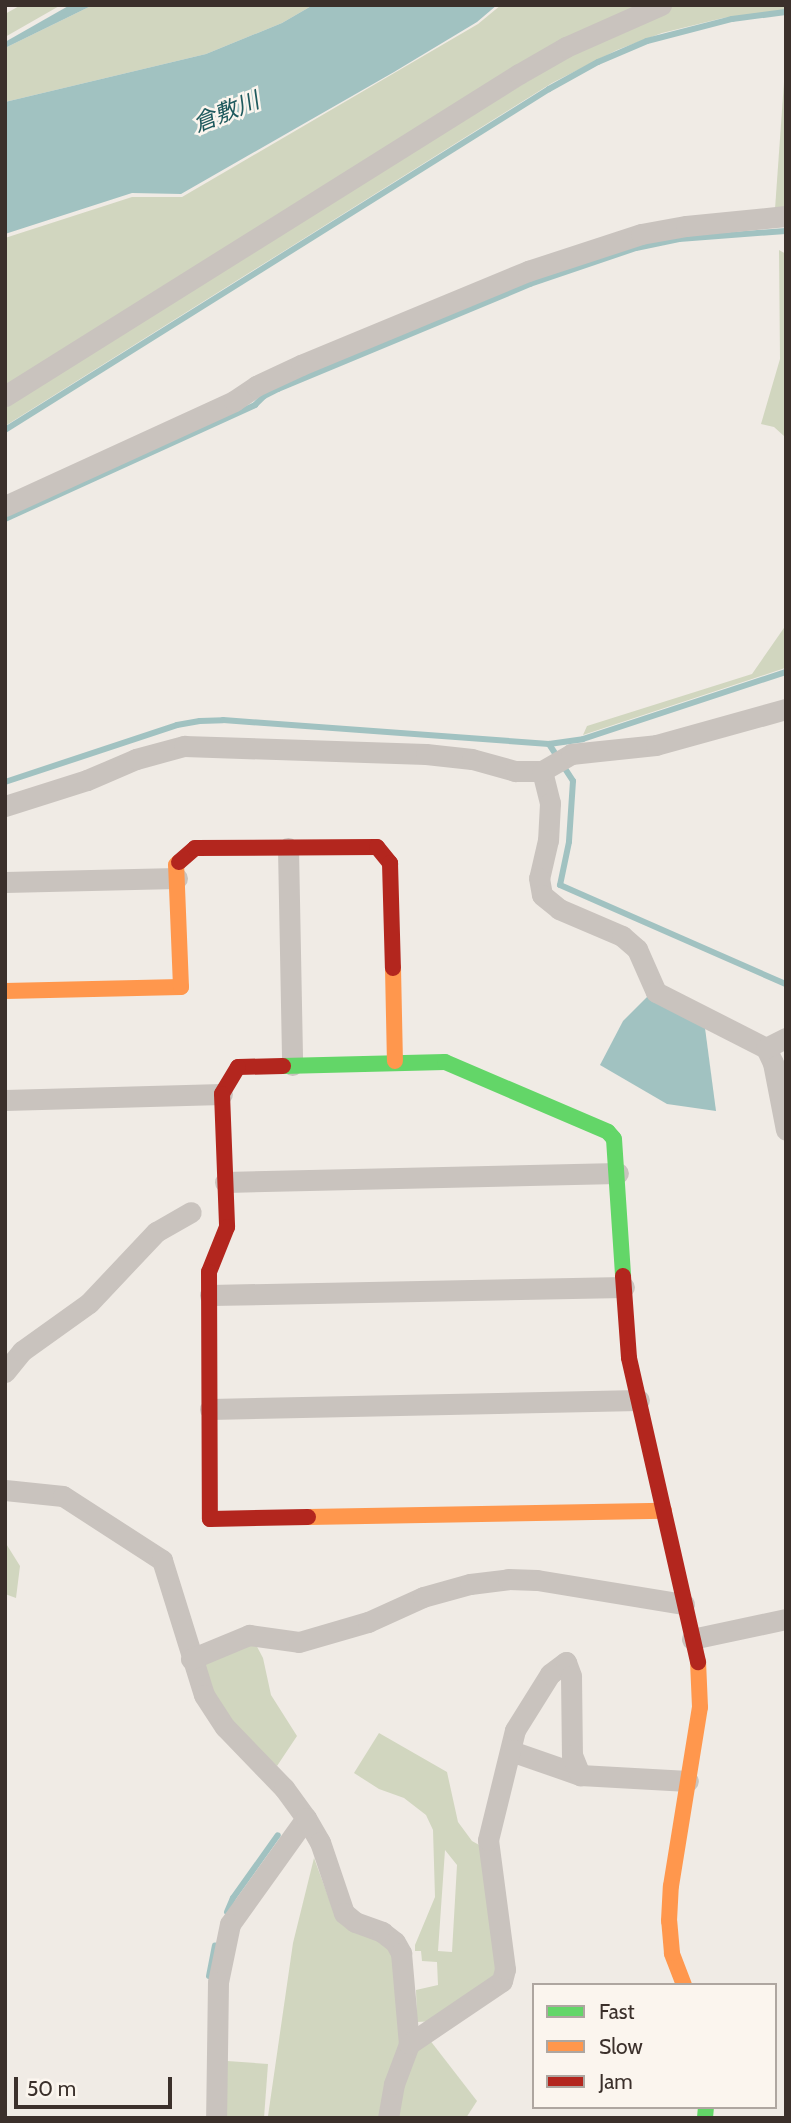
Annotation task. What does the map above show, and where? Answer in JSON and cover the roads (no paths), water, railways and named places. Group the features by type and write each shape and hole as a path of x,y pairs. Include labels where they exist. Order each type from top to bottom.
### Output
{"street":[{"path":"5,396 519,74 566,47 661,5"},
{"path":"5,506 234,401 256,386 301,365 528,271 640,234 686,226 786,216"},
{"path":"5,806 87,780 136,759 184,746 426,754 472,759 515,771 656,745 786,709"},
{"path":"554,764 548,839 539,878 542,895 559,909 622,936 637,949 656,992 766,1048 773,1063 786,1130"},
{"path":"5,990 181,987 176,865 195,848 377,847 390,863 396,1061"},
{"path":"288,848 292,1065"},
{"path":"5,882 177,878"},
{"path":"766,1048 786,1038"},
{"path":"664,1511 210,1519 209,1272 227,1227 222,1094 238,1067 396,1061 445,1062 608,1132 614,1139 629,1358 664,1511 684,1604 699,1668 700,1707 671,1886 669,1921 672,1954 683,1983"},
{"path":"5,1100 222,1094"},
{"path":"225,1182 618,1173"},
{"path":"5,1372 22,1351 89,1303 156,1232 191,1212"},
{"path":"209,1295 624,1287"},
{"path":"209,1409 639,1400"},
{"path":"5,1490 64,1496 163,1560 204,1695 225,1727 284,1788 306,1818 320,1842 344,1913 355,1922 382,1932 395,1942 401,1953 410,2044 394,2084 388,2118"},
{"path":"191,1659 249,1635 299,1642 368,1622 423,1597 470,1584 508,1579 537,1580 684,1604"},
{"path":"692,1639 786,1619"},
{"path":"410,2044 502,1980 505,1969 488,1840 515,1730 550,1674 566,1662 571,1676 572,1755 580,1775"},
{"path":"511,1751 580,1775 688,1781"},
{"path":"216,2118 218,1982 230,1924 306,1818"}],"water":[{"path":"70,5 93,5 5,48 5,42"},
{"name":"倉敷川","path":"313,5 497,5 477,22 394,72 181,194 132,193 5,234 5,102 206,54 282,23"},
{"path":"648,996 705,1028 716,1111 667,1104 600,1065 623,1021"}],"waterway":[{"path":"5,430 549,89 598,62 647,41 732,19 786,12"},
{"path":"5,519 255,405 264,396 278,389 530,284 636,248 679,239 786,231"},
{"path":"5,782 177,725 200,721 223,720 549,744 583,739 786,672"},
{"path":"549,744 573,781 569,842 560,885 786,984"},
{"path":"227,1912 233,1898 278,1835"},
{"path":"209,1976 215,1946"}]}
